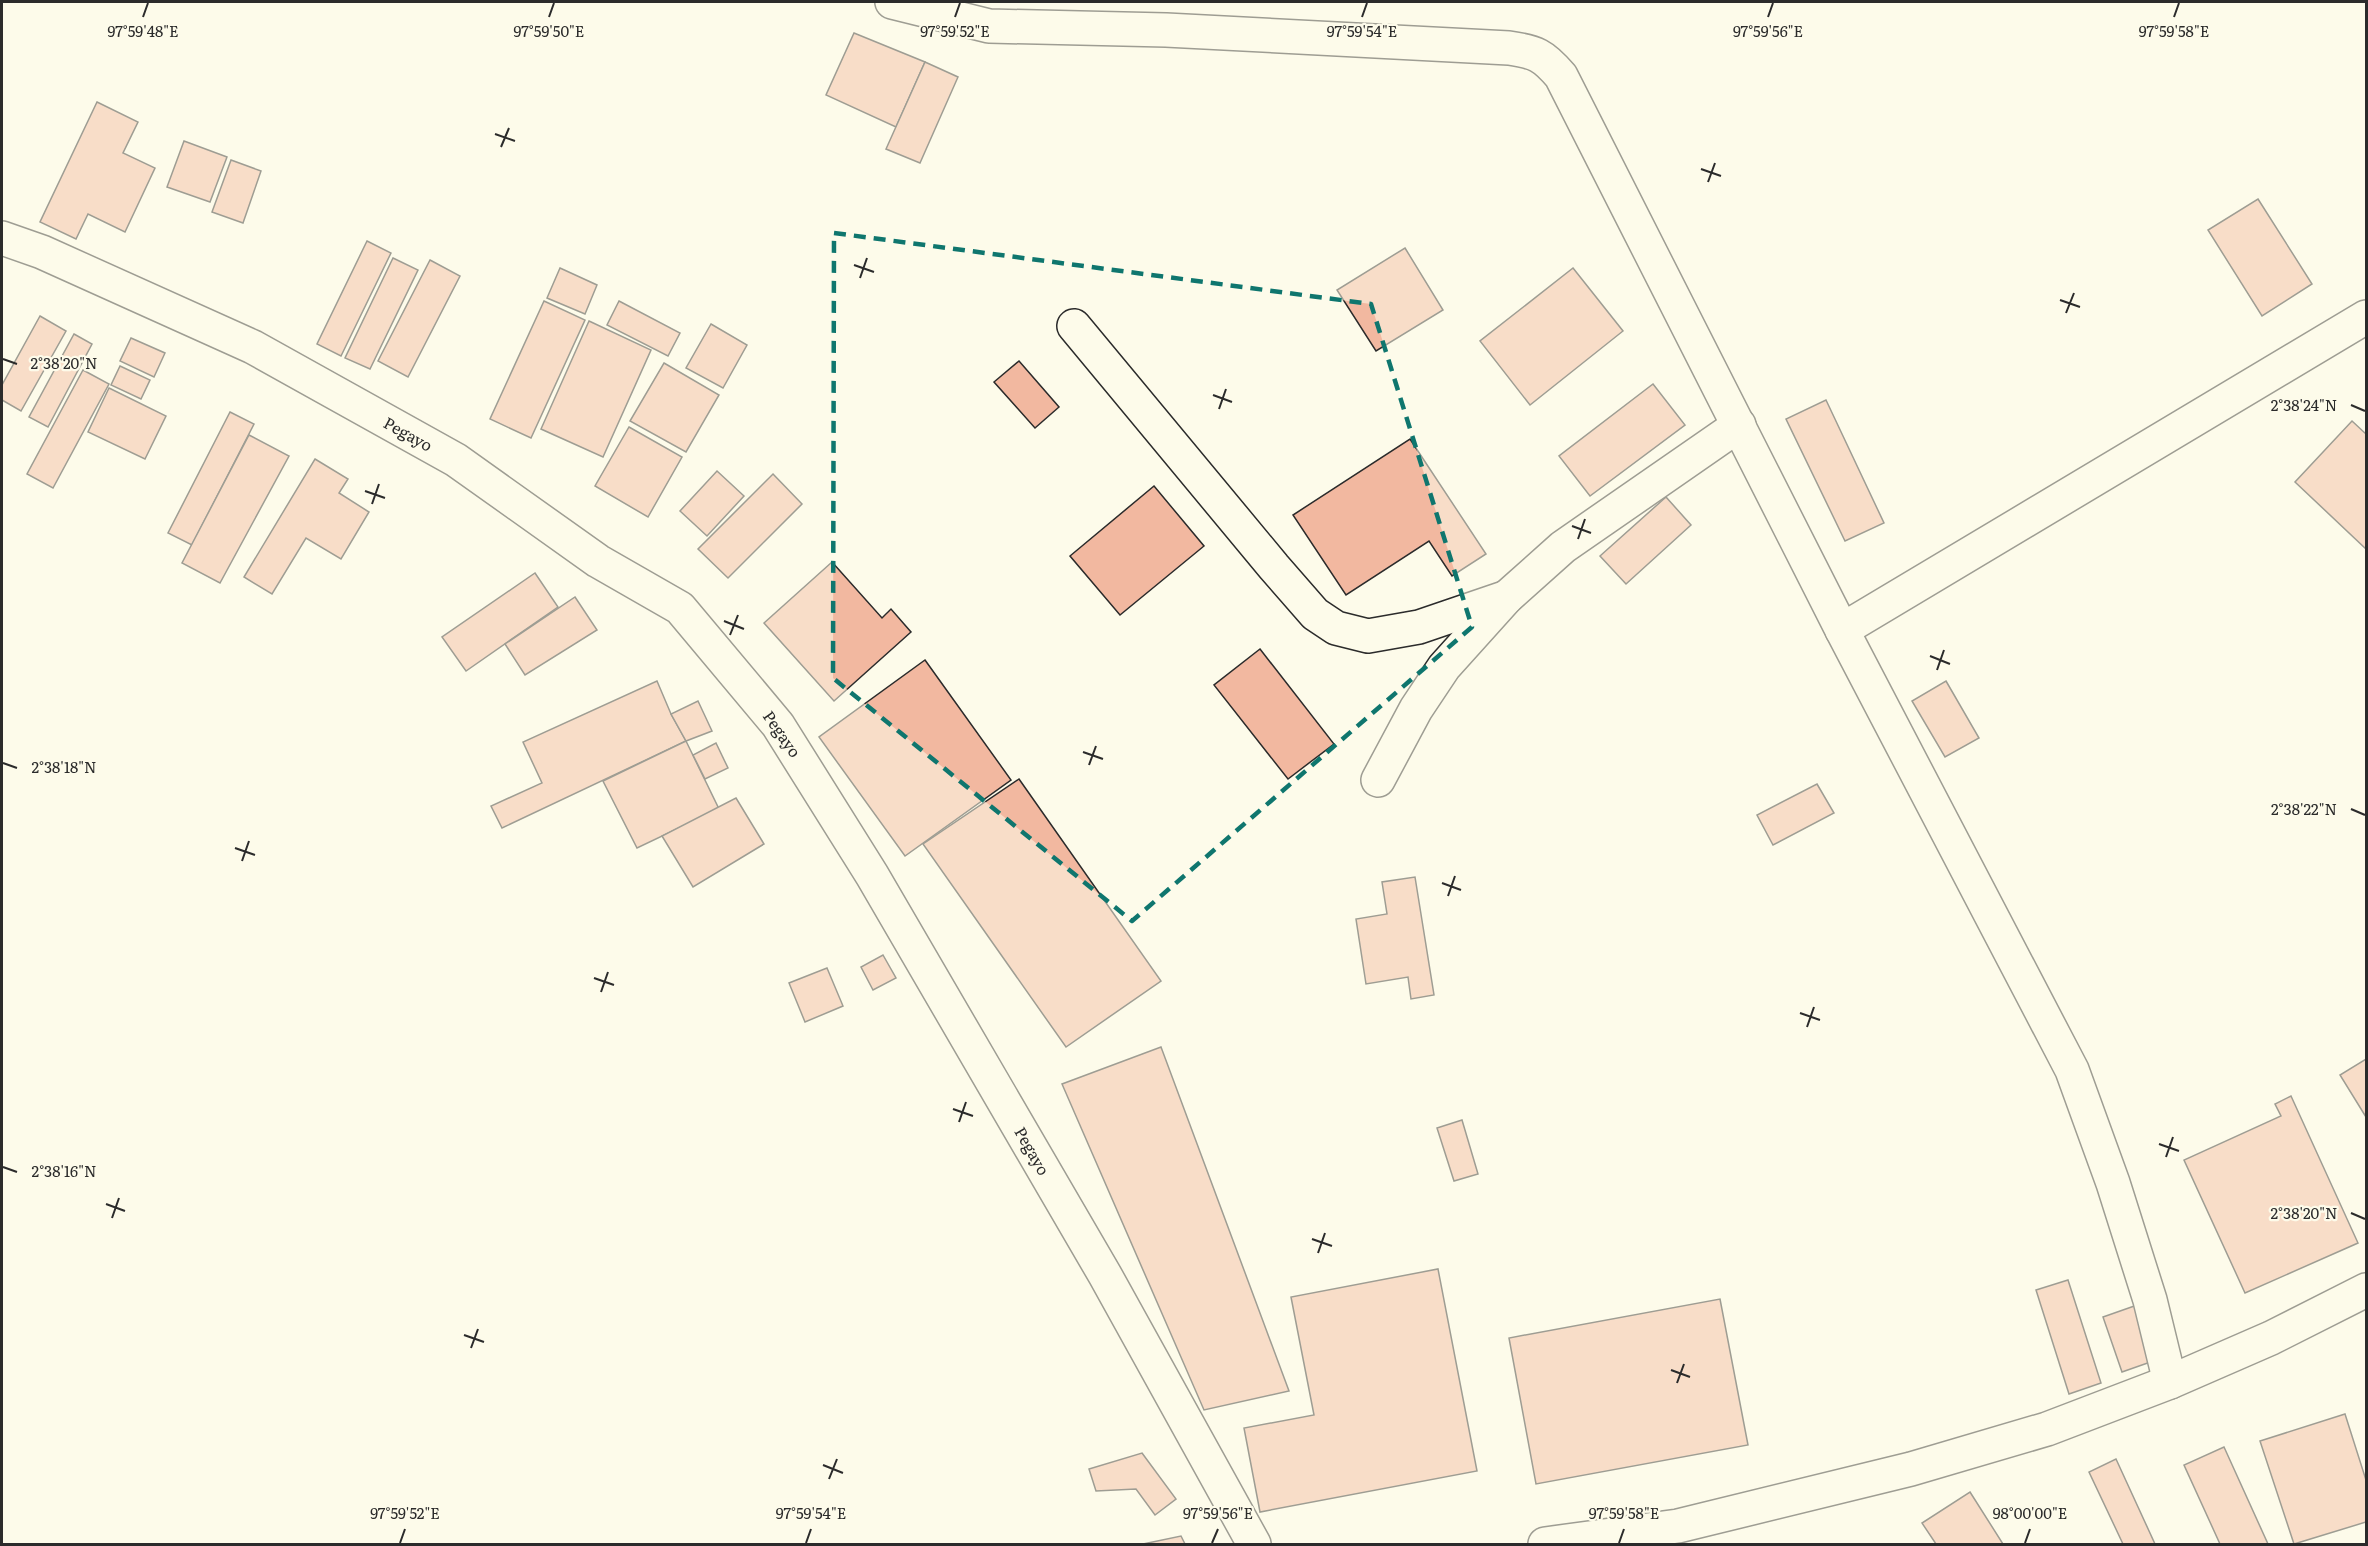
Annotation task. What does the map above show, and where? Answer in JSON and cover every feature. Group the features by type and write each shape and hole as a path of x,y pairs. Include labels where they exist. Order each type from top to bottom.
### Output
{"street":[{"path":"892,2 989,26 1166,30 1509,48 1528,51 1547,59 1562,76 1842,630 2072,1070 2113,1183 2143,1279 2170,1382"},
{"name":"Pegayo","path":"2,238 42,252 253,347 456,460 598,561 680,608 778,725 866,865 1105,1275 1254,1545"},
{"path":"1842,630 2367,317"},
{"path":"1074,326 1297,594 1315,614 1336,628 1368,636 1419,627 1507,597"},
{"path":"1378,780 1416,709 1444,667 1507,597 1563,547 1738,425"},
{"path":"1545,1545 1678,1526 1911,1468 2047,1429 2170,1382 2271,1338 2367,1290"}],"highlighted area":[{"path":"834,233 1371,304 1472,627 1132,921 833,678"}],"building":[{"path":"854,33 925,62 896,127 826,95"},
{"path":"925,62 958,77 920,163 886,149"},
{"path":"97,102 138,122 123,153 155,168 125,232 88,214 76,239 40,222"},
{"path":"184,141 227,157 210,202 167,187"},
{"path":"231,160 261,171 243,223 212,212"},
{"path":"2258,199 2312,284 2262,316 2208,230"},
{"path":"367,241 391,253 341,356 317,344"},
{"path":"1405,248 1443,310 1376,351 1337,290"},
{"path":"393,258 418,270 370,369 345,358"},
{"path":"430,260 460,276 408,377 378,361"},
{"path":"560,268 597,285 585,314 547,298"},
{"path":"1573,268 1623,331 1530,405 1480,341"},
{"path":"544,301 585,320 531,438 490,419"},
{"path":"619,301 680,333 668,356 607,325"},
{"path":"40,316 66,331 21,411 2,400 2,385"},
{"path":"589,321 651,350 603,457 541,429"},
{"path":"711,324 747,345 723,388 686,368"},
{"path":"74,334 92,344 48,427 29,417"},
{"path":"131,338 165,353 154,377 120,361"},
{"path":"1019,361 1059,407 1035,428 994,382"},
{"path":"664,363 719,395 686,452 630,421"},
{"path":"120,366 150,380 141,399 111,385"},
{"path":"83,370 109,384 53,488 27,474"},
{"path":"1653,384 1685,425 1590,496 1559,456"},
{"path":"109,388 166,416 145,459 88,432"},
{"path":"1826,400 1884,523 1845,541 1786,419"},
{"path":"230,412 254,424 192,545 168,533"},
{"path":"2352,421 2366,434 2366,549 2295,482"},
{"path":"629,427 682,457 648,517 595,486"},
{"path":"249,435 289,456 220,583 182,563"},
{"path":"1410,439 1486,554 1452,576 1429,541 1346,595 1293,515"},
{"path":"315,459 348,479 339,493 369,512 341,559 306,538 272,594 244,577"},
{"path":"717,471 744,496 707,536 680,511"},
{"path":"773,474 802,504 728,578 698,549"},
{"path":"1154,486 1204,546 1120,615 1070,556"},
{"path":"1666,497 1691,525 1626,584 1600,556"},
{"path":"832,562 882,618 891,609 911,632 834,701 764,623"},
{"path":"535,573 558,607 466,671 442,637"},
{"path":"575,597 597,630 525,675 505,644"},
{"path":"1260,649 1334,744 1288,779 1214,685"},
{"path":"925,660 1011,780 905,856 819,737"},
{"path":"657,681 686,741 502,828 491,806 542,783 523,742"},
{"path":"1946,681 1979,738 1945,757 1912,701"},
{"path":"698,701 712,731 686,741 671,714"},
{"path":"686,741 719,809 637,848 603,781"},
{"path":"716,743 728,768 705,779 693,755"},
{"path":"1019,779 1161,981 1066,1047 923,844"},
{"path":"1817,784 1834,813 1773,845 1757,815"},
{"path":"736,798 764,844 693,887 662,836"},
{"path":"1415,877 1434,995 1411,999 1408,977 1366,984 1356,919 1387,914 1382,882"},
{"path":"883,955 896,978 873,990 861,967"},
{"path":"827,968 843,1006 805,1022 789,983"},
{"path":"1161,1047 1289,1391 1204,1410 1062,1084"},
{"path":"2366,1059 2366,1117 2340,1075"},
{"path":"2291,1096 2358,1243 2245,1293 2184,1160 2281,1116 2275,1104"},
{"path":"1462,1120 1478,1174 1454,1181 1437,1128"},
{"path":"1438,1269 1477,1471 1260,1512 1244,1428 1314,1415 1291,1297"},
{"path":"2068,1280 2101,1383 2069,1394 2036,1290"},
{"path":"1720,1299 1748,1445 1536,1484 1509,1338"},
{"path":"2140,1304 2159,1359 2122,1372 2103,1317"},
{"path":"2345,1414 2366,1480 2366,1522 2294,1544 2260,1441"},
{"path":"2224,1447 2268,1544 2220,1544 2184,1465"},
{"path":"1142,1453 1176,1499 1155,1515 1136,1489 1096,1491 1089,1469"},
{"path":"2116,1459 2155,1544 2123,1544 2089,1472"},
{"path":"1970,1492 2003,1544 1936,1544 1922,1523"},
{"path":"1181,1536 1185,1544 1143,1544"}]}
